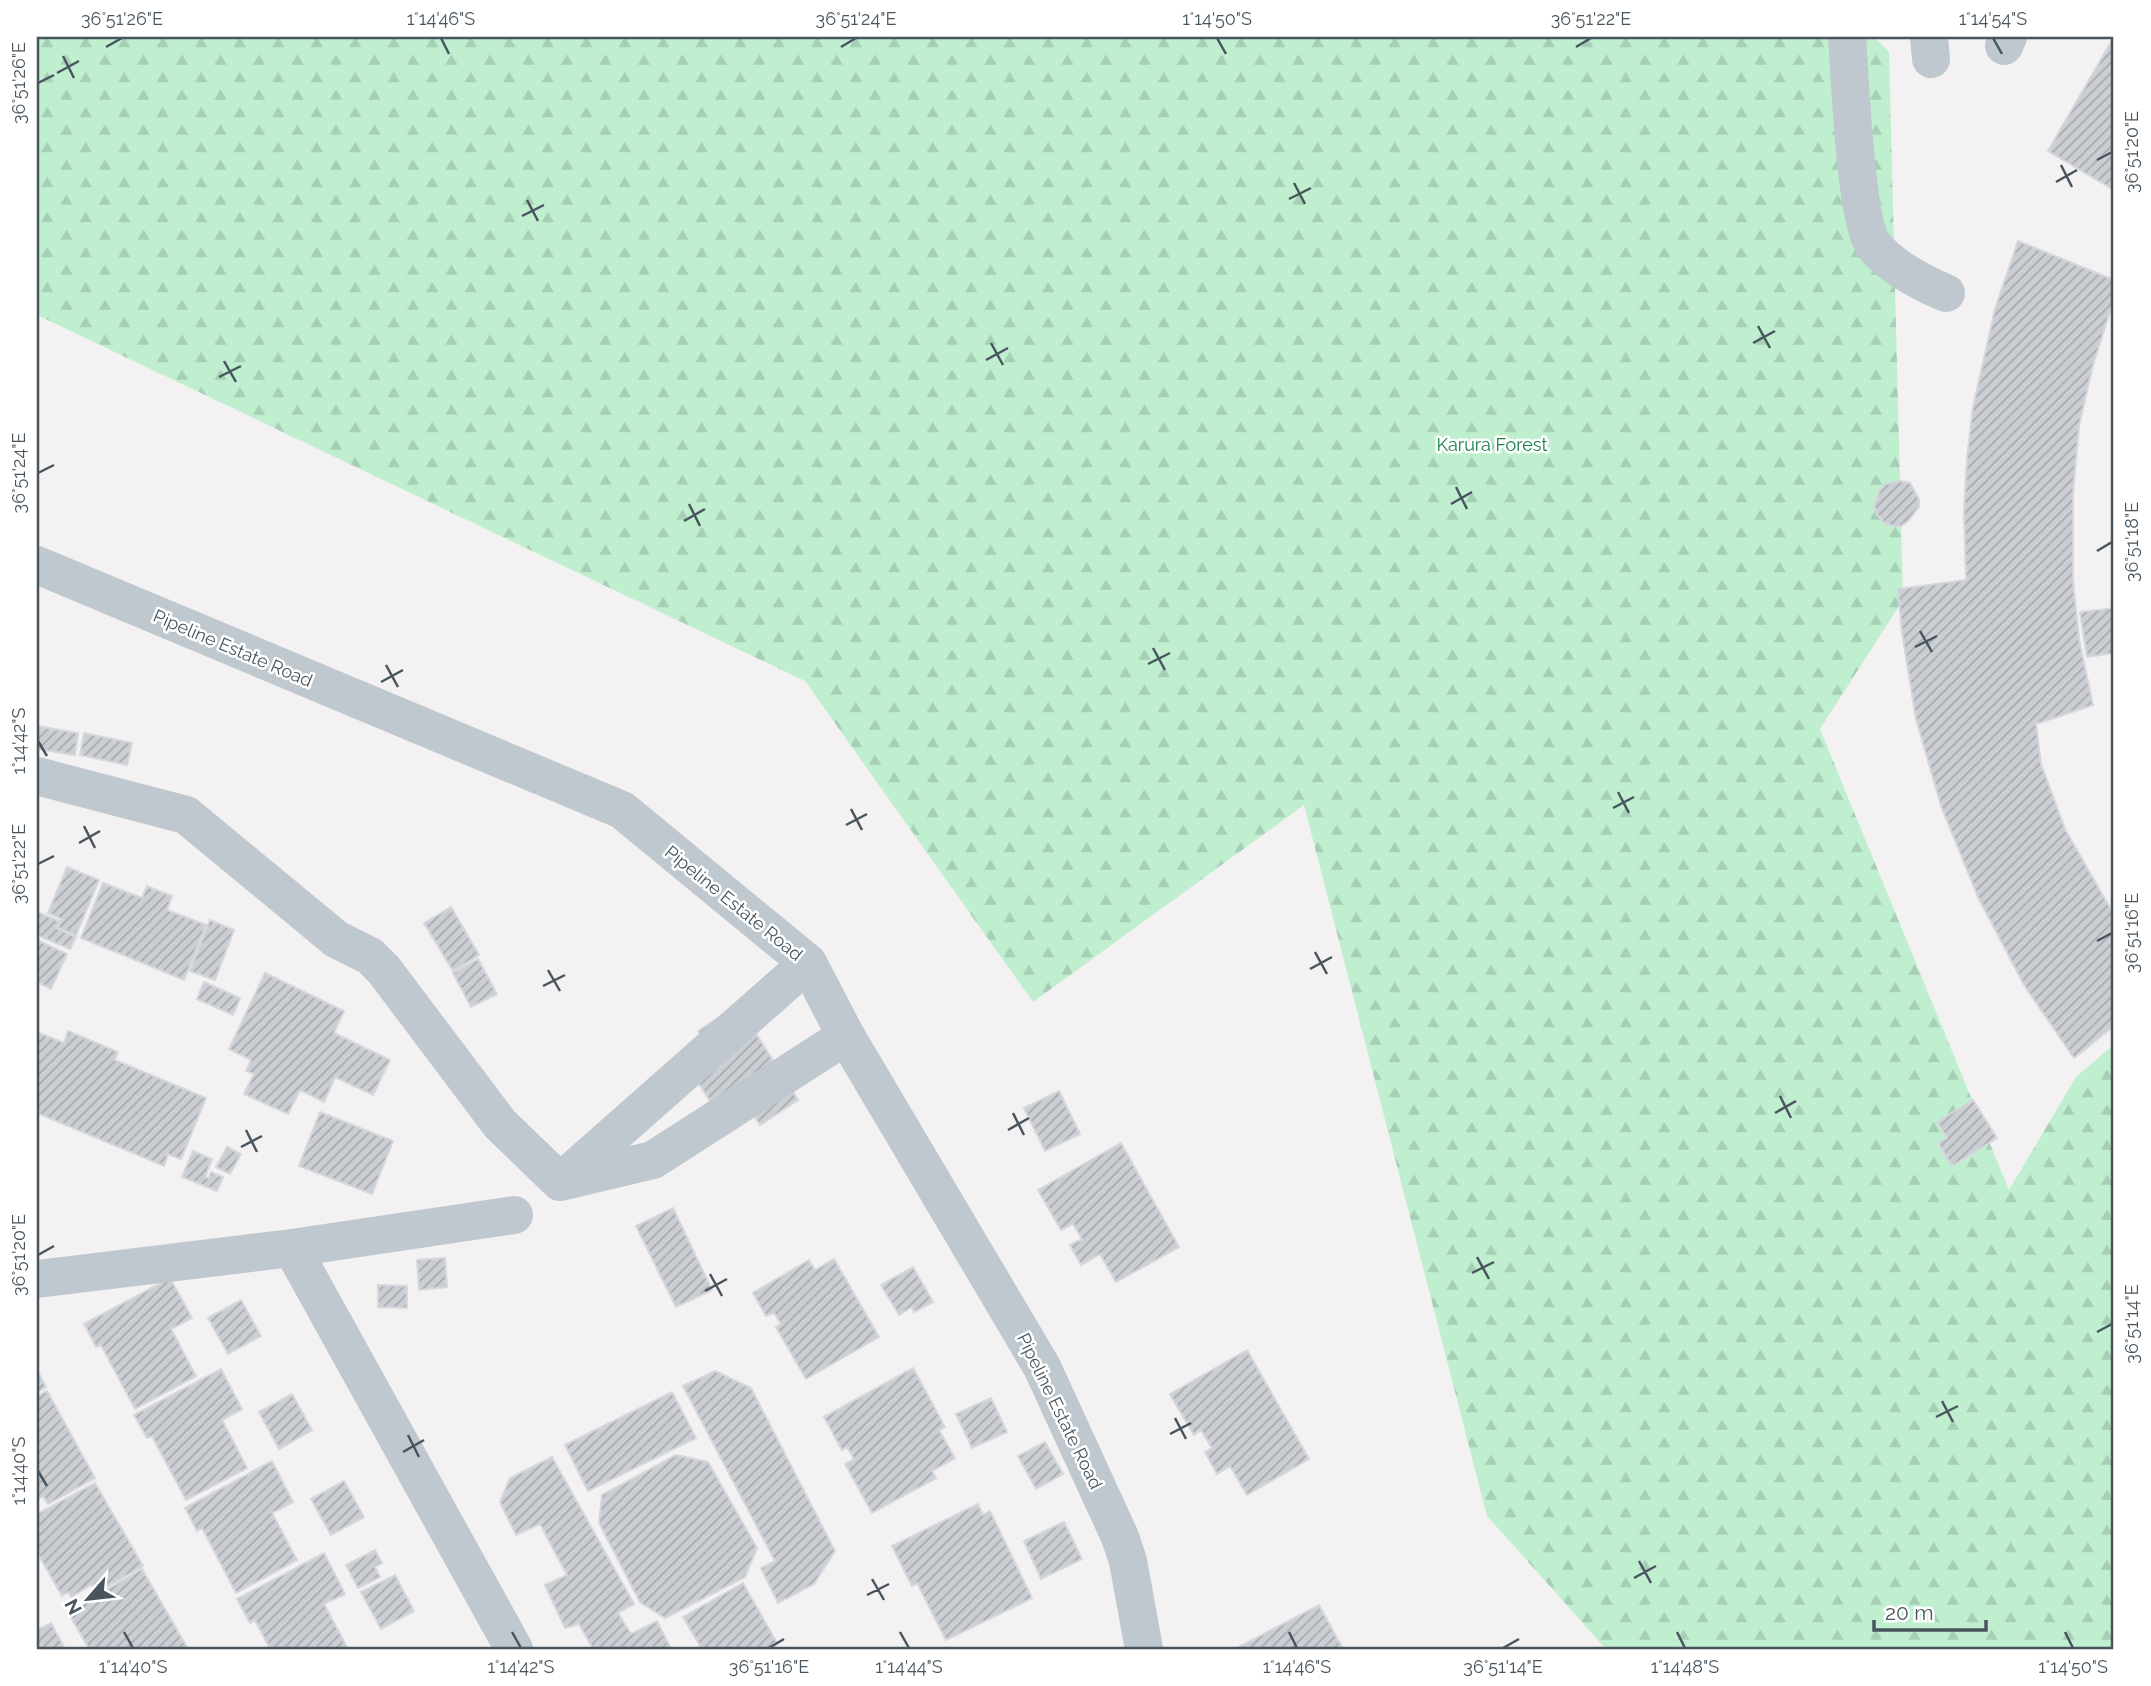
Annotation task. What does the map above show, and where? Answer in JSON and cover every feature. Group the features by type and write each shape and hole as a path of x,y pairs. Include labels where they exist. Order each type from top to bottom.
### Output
{"street":[{"path":"1847,37 1854,131 1866,227 1874,247 1916,281 1946,293"},
{"name":"Pipeline Estate Road","path":"37,565 622,810 808,963 846,1037 1042,1367 1120,1537 1128,1561 1144,1649"},
{"path":"37,776 186,815 336,939 370,956 384,970 500,1124 560,1182"},
{"path":"560,1182 808,963"},
{"path":"560,1182 653,1160 846,1037"},
{"path":"37,1279 292,1248 514,1215"},
{"path":"292,1248 514,1649"}],"green space":[{"name":"Karura Forest","path":"37,37 1874,37 1889,52 1903,600 1820,729 2009,1190 2076,1077 2114,1044 2114,1649 1606,1649 1487,1516 1304,805 1033,1002 805,681 37,315"}],"building":[{"path":"2114,37 2114,190 2048,151"},
{"path":"2018,241 2114,280 2114,299 2093,365 2079,426 2073,493 2073,580 2079,639 2093,705 2036,724 2041,764 2065,829 2114,915 2114,1026 2074,1058 2024,985 1978,897 1941,806 1916,719 1898,589 1966,580 1964,511 1973,407 1995,309"},
{"path":"1901,481 1910,483 1919,499 1919,507 1908,521 1901,526 1893,526 1884,523 1876,513 1874,504 1886,484"},
{"path":"2114,608 2114,653 2087,657 2080,612"},
{"path":"37,726 78,733 75,755 37,749"},
{"path":"84,733 132,743 127,765 80,755"},
{"path":"67,867 99,880 76,935 58,928 62,919 48,913"},
{"path":"103,883 142,898 147,886 172,896 167,910 206,925 184,980 81,938"},
{"path":"451,907 479,955 453,971 424,923"},
{"path":"37,912 59,921 56,928 76,937 70,949 37,935"},
{"path":"210,920 234,930 215,980 190,971"},
{"path":"37,940 67,954 51,989 37,982"},
{"path":"478,959 497,994 471,1007 453,973"},
{"path":"265,973 344,1011 334,1033 390,1060 373,1095 335,1077 324,1102 300,1090 288,1114 244,1094 254,1074 246,1071 251,1060 229,1049"},
{"path":"204,982 240,998 233,1015 197,999"},
{"path":"738,1005 798,1100 760,1125 739,1091 714,1107 697,1081 721,1066 698,1031"},
{"path":"68,1031 118,1052 115,1060 206,1098 181,1159 168,1154 164,1166 37,1113 37,1032 64,1043"},
{"path":"1059,1091 1080,1134 1045,1151 1024,1108"},
{"path":"1973,1100 1997,1138 1952,1166 1938,1143 1947,1138 1937,1122"},
{"path":"320,1112 393,1141 372,1194 299,1166"},
{"path":"1121,1143 1179,1247 1116,1282 1100,1254 1081,1265 1070,1245 1082,1239 1073,1224 1061,1230 1038,1190"},
{"path":"227,1147 241,1154 230,1174 216,1167"},
{"path":"193,1151 212,1159 205,1177 209,1178 211,1172 223,1177 217,1191 182,1177"},
{"path":"673,1208 712,1290 676,1307 636,1226"},
{"path":"445,1258 447,1287 419,1290 417,1260"},
{"path":"834,1259 879,1337 806,1379 776,1327 781,1324 774,1313 766,1316 753,1293 809,1260 815,1270"},
{"path":"913,1267 933,1302 914,1312 912,1307 899,1315 881,1285"},
{"path":"170,1278 192,1318 171,1329 196,1376 135,1409 101,1345 96,1347 84,1324"},
{"path":"378,1285 407,1286 407,1308 378,1307"},
{"path":"241,1300 261,1336 228,1354 208,1318"},
{"path":"1247,1350 1309,1459 1247,1495 1230,1466 1217,1474 1205,1452 1212,1448 1201,1430 1194,1435 1170,1394"},
{"path":"913,1368 945,1427 939,1430 955,1458 932,1471 936,1478 872,1513 845,1464 854,1459 847,1447 842,1450 824,1417"},
{"path":"221,1369 242,1409 222,1420 247,1468 186,1500 152,1436 147,1438 134,1415"},
{"path":"37,1370 46,1387 37,1392"},
{"path":"715,1371 751,1388 835,1551 814,1584 778,1603 761,1568 775,1561 683,1386"},
{"path":"47,1391 95,1478 48,1504 43,1496 37,1500 37,1396"},
{"path":"672,1392 696,1438 588,1491 565,1445"},
{"path":"292,1394 312,1430 279,1449 259,1412"},
{"path":"991,1398 1007,1432 972,1448 956,1414"},
{"path":"1045,1442 1063,1474 1036,1489 1018,1456"},
{"path":"676,1455 708,1462 757,1548 745,1577 665,1618 640,1602 599,1523 602,1495"},
{"path":"552,1457 634,1604 618,1613 631,1634 657,1621 671,1649 593,1649 579,1624 565,1628 545,1585 567,1575 540,1524 516,1535 500,1502 510,1478"},
{"path":"272,1461 293,1502 272,1513 297,1560 236,1593 202,1528 197,1531 185,1508"},
{"path":"344,1481 364,1517 331,1535 311,1499"},
{"path":"95,1483 143,1566 96,1593 92,1584 71,1597 68,1592 62,1596 37,1552 37,1514"},
{"path":"978,1504 983,1515 990,1511 1032,1598 946,1640 917,1583 912,1586 892,1546"},
{"path":"1064,1522 1082,1559 1041,1579 1024,1541"},
{"path":"375,1550 382,1563 375,1567 380,1577 358,1588 346,1565"},
{"path":"324,1553 345,1594 324,1604 348,1649 270,1649 255,1620 250,1623 237,1599"},
{"path":"142,1569 188,1649 89,1649 68,1612"},
{"path":"395,1575 414,1611 381,1629 361,1592"},
{"path":"743,1583 777,1643 767,1649 702,1649 683,1617"},
{"path":"1319,1605 1343,1649 1235,1649"},
{"path":"51,1623 65,1649 37,1649 37,1630"}]}
